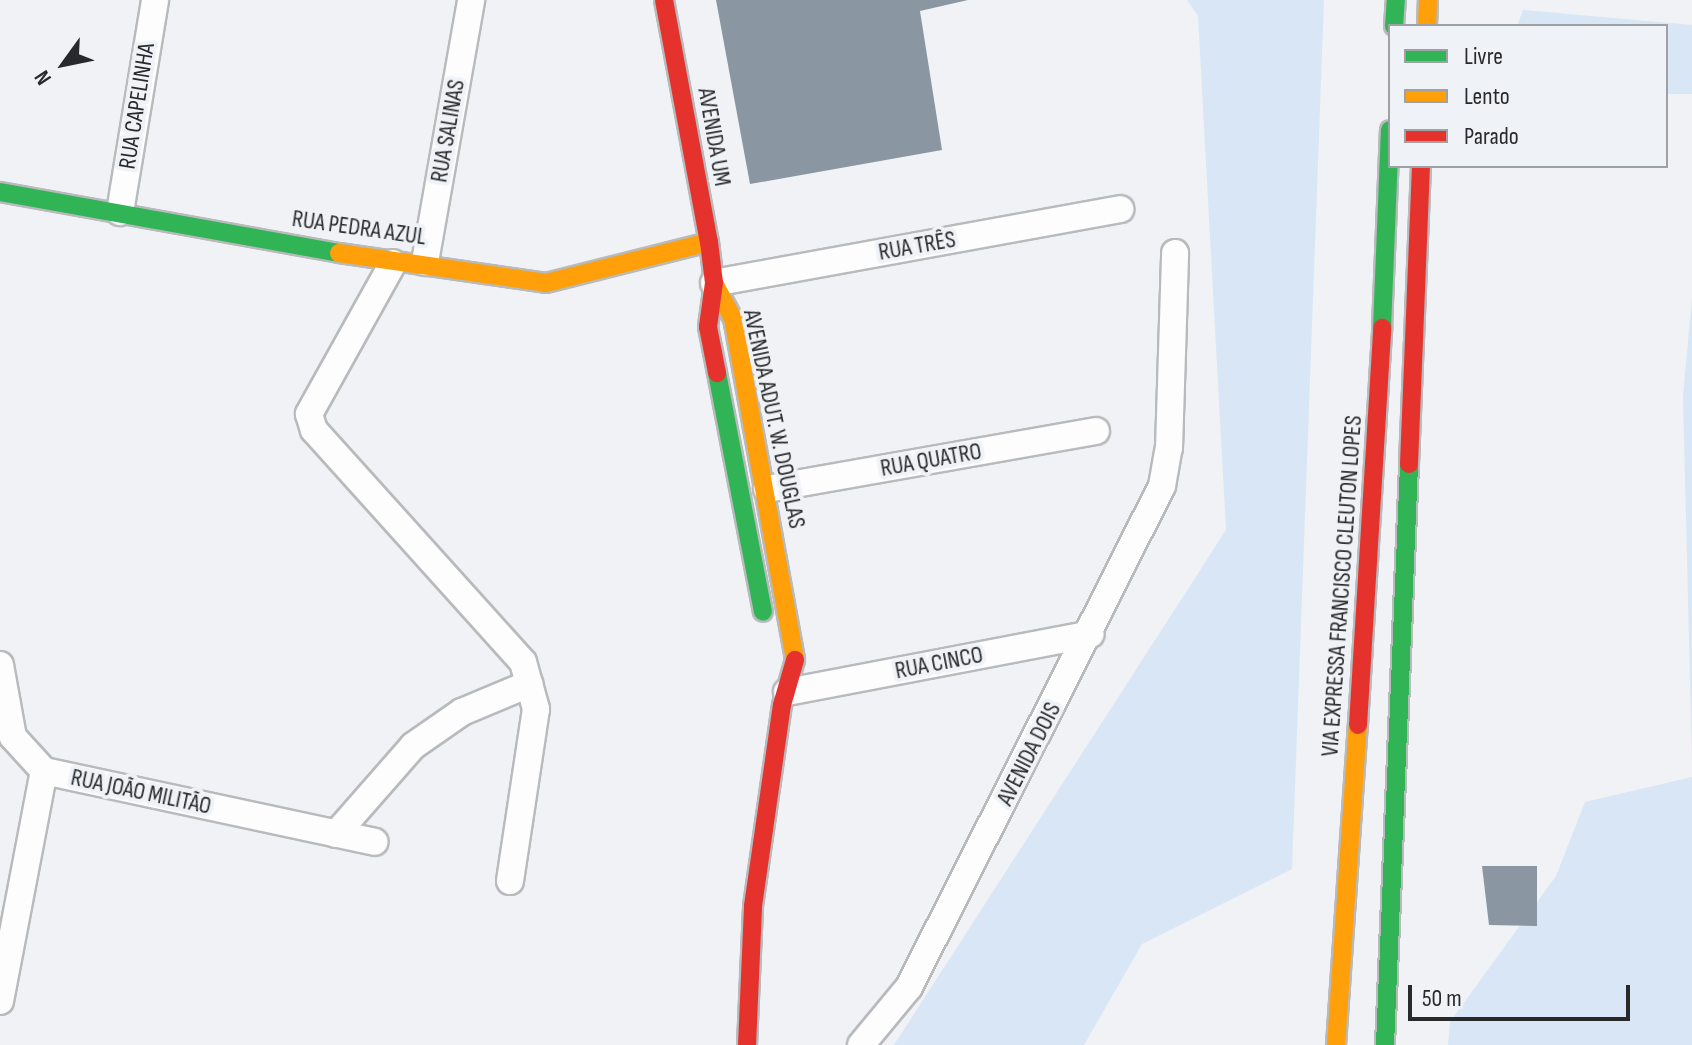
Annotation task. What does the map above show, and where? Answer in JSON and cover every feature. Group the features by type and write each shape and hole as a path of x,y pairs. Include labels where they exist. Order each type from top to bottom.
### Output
{"main road":[{"name":"AVENIDA UM","path":"664,0 714,283"},
{"path":"1394,24 1396,0"},
{"path":"1427,24 1428,0"},
{"name":"VIA EXPRESSA FRANCISCO CLEUTON LOPES","path":"1336,1045 1376,464 1388,168"},
{"path":"1385,1045 1421,168"},
{"name":"RUA PEDRA AZUL","path":"0,192 393,263 425,262 546,283 709,242"},
{"name":"AVENIDA ADUT. W. DOUGLAS","path":"714,283 733,318 767,489 796,667 784,699 753,906 747,1045"},
{"name":"AVENIDA ADUT. W. DOUGLAS","path":"714,283 708,327 765,625"},
{"name":"AVENIDA ADUT. W. DOUGLAS","path":"773,668 784,699"}],"street":[{"name":"RUA CAPELINHA","path":"120,212 155,0"},
{"name":"RUA SALINAS","path":"425,262 471,0"},
{"name":"RUA TRÊS","path":"714,283 1120,209"},
{"name":"AVENIDA DOIS","path":"861,1045 909,987 1091,634 1162,486 1169,448 1175,253"},
{"path":"393,263 309,414 314,430 523,662 536,709 510,881"},
{"name":"RUA QUATRO","path":"767,489 1096,431"},
{"name":"RUA CINCO","path":"784,699 1091,634"},
{"path":"0,665 13,737 44,771"},
{"path":"336,834 413,746 462,712 529,684"},
{"name":"RUA JOÃO MILITÃO","path":"0,1001 44,771 374,842"}],"shaded area":[{"path":"1187,0 1324,0 1292,869 1142,944 1084,1045 894,1045 1226,530 1198,16"},
{"path":"1523,10 1692,25 1692,94 1668,94 1668,24 1518,24"},
{"path":"1692,298 1692,762 1683,396"},
{"path":"1692,777 1692,1045 1448,1045 1450,1022 1556,876 1585,802"}],"building":[{"path":"716,0 968,0 920,11 942,150 750,184"},
{"path":"1482,866 1537,866 1537,926 1489,925"}],"traffic: fast":[{"path":"1394,24 1396,0"},
{"path":"1382,328 1388,168"},
{"path":"0,192 339,253"},
{"path":"717,373 763,612"},
{"path":"1385,1045 1409,464"}],"traffic: slow":[{"path":"1427,24 1428,0"},
{"path":"339,253 546,283 709,242"},
{"path":"714,283 733,318 795,660"},
{"path":"1336,1045 1358,725"}],"traffic: jam":[{"path":"664,0 709,242 714,283 708,327 717,373"},
{"path":"1409,464 1421,168"},
{"path":"1358,725 1382,328"},
{"path":"747,1045 753,906 782,705 795,660"}]}
